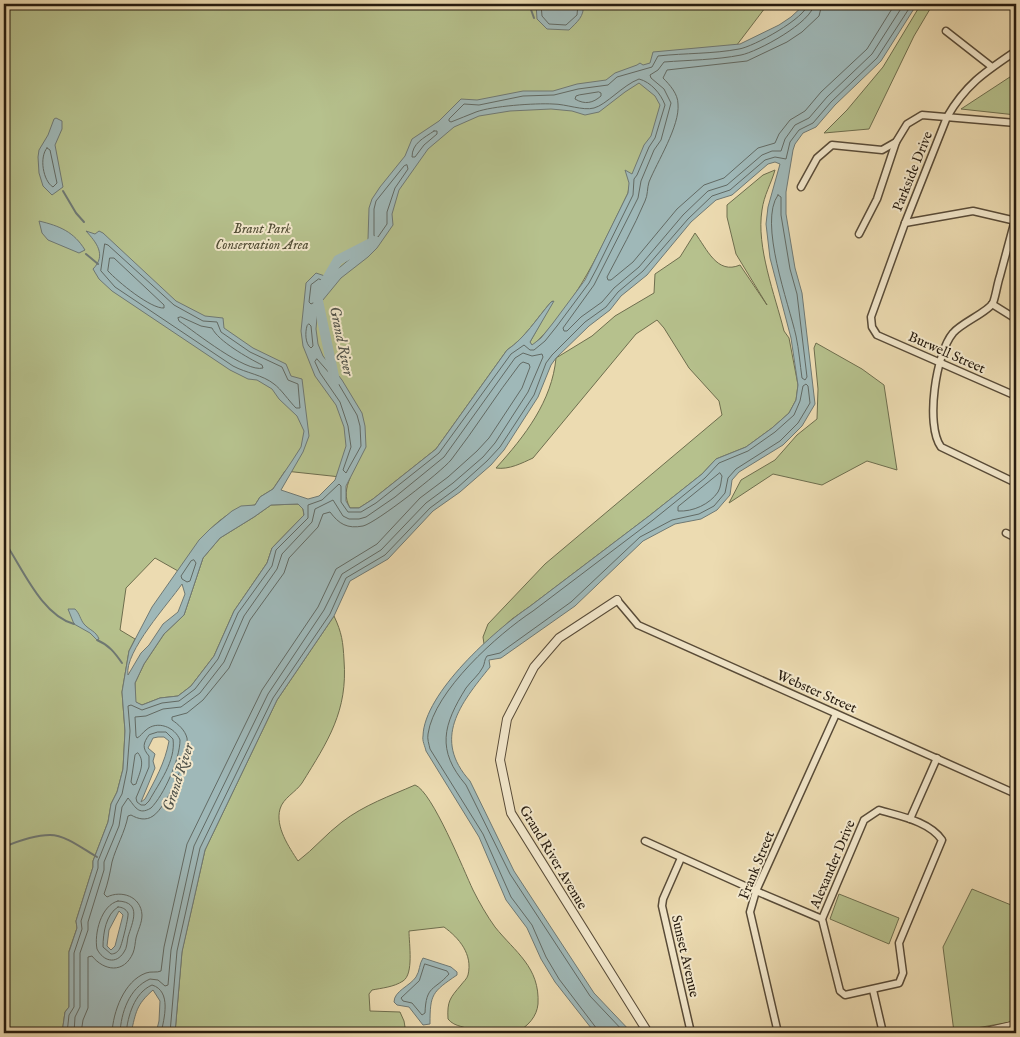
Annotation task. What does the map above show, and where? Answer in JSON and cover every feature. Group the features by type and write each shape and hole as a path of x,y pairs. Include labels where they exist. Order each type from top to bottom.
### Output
{"street":[{"path":"946,32 992,67"},
{"name":"Parkside Drive","path":"872,327 871,317 905,223 947,117 956,102 974,80 1016,52"},
{"path":"859,234 877,199 896,142 907,124 922,115 1016,123"},
{"path":"800,188 817,158 832,145 882,150 896,142"},
{"path":"905,223 973,211 1015,221 992,304 953,333 939,361 933,406 938,442 941,447 1016,483"},
{"path":"992,304 1016,318"},
{"name":"Burwell Street","path":"872,327 877,335 1016,396"},
{"path":"1006,533 1016,538"},
{"name":"Webster Street","path":"617,600 638,625 1016,794"},
{"name":"Grand River Avenue","path":"617,600 559,638 534,667 507,719 500,760 511,813 650,1033"},
{"name":"Frank Street","path":"778,1033 750,912 756,891 836,714"},
{"path":"910,819 937,758"},
{"name":"Alexander Drive","path":"879,810 910,819 937,832 942,840 900,943 903,973 899,982 873,990 845,995 840,991 822,919 864,820 879,810"},
{"path":"644,841 822,919"},
{"name":"Sunset Avenue","path":"681,858 663,899 662,906 691,1033"},
{"path":"873,990 883,1033"},
{"path":"981,1033 1016,1026"}],"green space":[{"name":"Brant Park Conservation Area","path":"4,4 768,4 629,187 628,193 598,254 575,294 562,312 532,346 530,342 553,301 551,302 525,334 507,350 436,449 359,508 350,508 347,500 346,496 350,478 285,471 273,489 260,497 255,505 230,513 210,529 178,571 155,558 126,588 120,630 135,639 129,651 122,692 125,731 123,769 117,792 111,804 108,822 93,861 93,867 76,921 77,928 69,951 69,1007 65,1012 62,1033 4,1033"},
{"path":"921,4 933,4 914,36 869,129 824,133 847,110 883,67"},
{"path":"1016,73 1016,115 961,109"},
{"path":"775,170 763,205 761,224 764,255 784,331 789,338 798,385 796,400 789,413 746,447 716,459 702,474 512,619 484,644 483,637 488,624 545,564 722,415 719,401 689,368 657,320 636,334 533,458 511,467 496,468 527,430 543,403 549,389 556,358 592,336 615,316 654,293 655,274 680,257 695,233 713,259 725,266 740,265 767,305 736,254 727,217 727,205 763,175"},
{"path":"816,343 862,369 884,385 897,470 867,461 822,485 773,474 729,503 741,480 775,460 797,435 817,419 818,389 814,348"},
{"path":"298,504 303,509 304,515 272,548 267,563 234,611 214,656 191,686 178,696 160,698 142,705 135,702 135,683 144,664 164,634 184,615 203,558 220,538 271,505"},
{"path":"334,616 342,638 344,660 343,695 328,739 299,786 287,798 280,809 279,823 281,830 298,861 350,816 377,801 415,785 422,790 438,816 483,909 495,927 525,961 535,980 538,991 536,1013 528,1024 516,1032 502,1034 474,1033 454,1024 448,1019 450,1000 467,978 469,967 467,953 460,941 444,927 409,931 410,966 406,977 396,985 372,990 369,994 370,1011 400,1012 406,1033 175,1033 182,951 205,850 277,700"},
{"path":"972,889 1016,907 1016,1021 954,1032 943,947"},
{"path":"839,894 899,918 889,944 830,919"}],"water":[{"path":"536,4 583,4 583,12 569,30 547,29 537,19"},
{"path":"805,4 917,4 881,61 835,105 816,127 803,133 793,150 786,192 786,214 795,268 802,293 815,404 802,426 783,445 739,472 732,480 730,495 717,510 701,519 675,524 643,541 575,606 501,658 489,660 490,667 460,708 454,722 452,736 453,751 459,766 470,781 514,871 594,993 632,1033 595,1033 555,982 541,959 527,928 506,900 479,837 426,751 423,736 426,719 448,682 498,631 649,516 702,474 716,459 746,447 789,413 796,400 798,385 791,338 770,258 766,224 768,207 780,164 775,162 768,164 732,195 716,200 691,222 647,275 621,296 610,310 589,326 556,358 551,365 538,397 504,450 491,465 460,492 433,511 388,559 350,581 334,616 277,700 205,850 182,952 175,1033 156,1033 160,1001 153,990 137,1009 131,1033 62,1033 65,1012 69,1007 69,952 77,928 76,921 123,769 125,731 122,692 129,651 152,607 199,540 232,511 241,506 255,505 260,497 273,489 301,447 304,431 297,416 279,399 272,389 257,380 248,379 230,370 112,291 99,279 93,269 97,264 100,254 96,244 86,231 95,234 99,231 103,233 176,301 205,316 223,318 224,328 253,348 286,364 291,376 302,379 309,436 303,452 281,490 308,499 319,496 335,480 346,446 344,427 336,405 315,376 303,346 301,331 306,283 316,273 328,277 363,248 368,239 369,208 372,199 405,156 412,139 439,121 461,99 477,100 523,91 553,91 577,84 606,80 615,73 640,63 643,65 650,63 653,52 740,44 791,17","holes":["639,83 655,96 660,105 651,136 644,145 632,174 625,170 629,183 628,193 585,280 541,338 532,345 530,342 554,301 551,302 520,340 507,350 436,449 373,499 359,508 350,508 346,501 346,486 366,447 365,426 362,413 342,380 323,356 318,344 316,329 318,306 341,278 377,248 393,225 392,214 399,190 428,149 454,127 479,116 510,111 551,109 572,111 585,115 599,112","298,504 303,509 304,515 272,548 267,563 234,611 214,656 191,686 178,696 160,698 142,705 136,702 135,683 144,664 164,634 184,615 203,558 220,538 271,505","182,584 185,594 178,612 163,624 149,645 141,653 128,675 133,654 158,615","164,737 169,741 159,771 145,799 141,802 155,768 153,761 155,754 148,748 153,738","119,911 123,915 115,946 111,950 107,946 109,930"]},
{"path":"56,118 62,121 62,129 55,145 63,187 52,195 43,186 39,173 38,157 39,150"},
{"path":"39,221 54,225 71,234 85,250 79,253 48,240 42,233"},
{"path":"68,609 75,609 84,624 99,639 97,640 90,633 74,624"},
{"path":"423,958 451,967 457,972 457,975 437,990 432,1000 430,1024 423,1025 409,1007 397,1005 394,1002 399,992 416,977"}],"waterway":[{"path":"529,4 534,18"},
{"path":"63,191 76,213 84,222"},
{"name":"Grand River","path":"335,381 317,296 338,260 375,241"},
{"path":"86,254 98,264"},
{"path":"4,541 42,601 62,619 74,624"},
{"path":"97,640 105,644 122,663"},
{"path":"4,847 33,837 50,835 62,837 97,857"}]}
